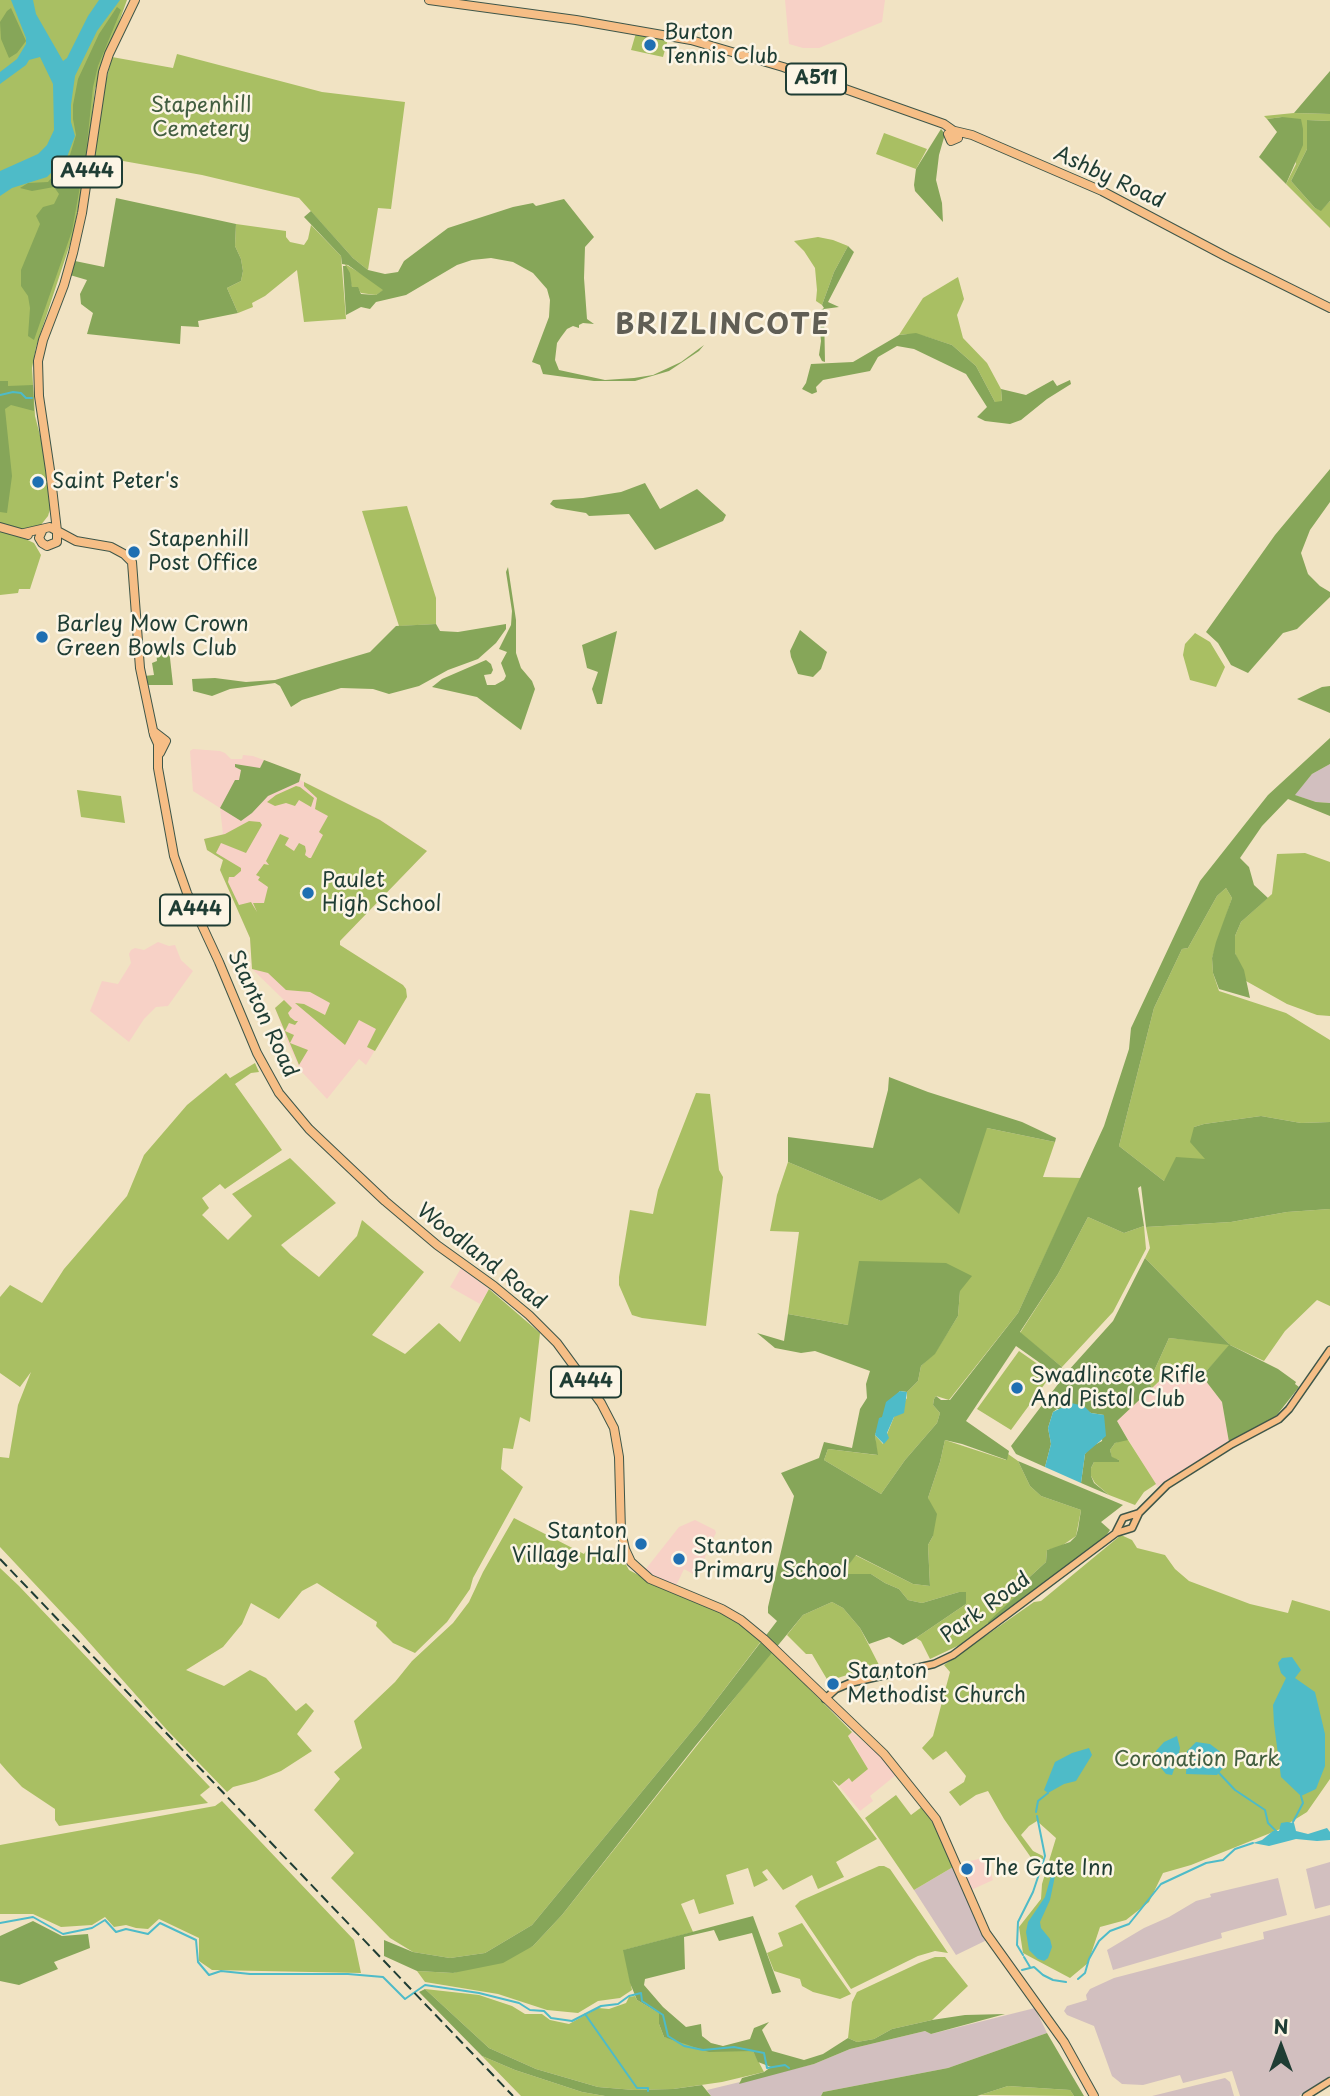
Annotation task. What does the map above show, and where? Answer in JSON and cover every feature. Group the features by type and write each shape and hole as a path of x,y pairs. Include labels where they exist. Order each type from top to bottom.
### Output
{"highway":[{"name":"A444","path":"76,541 57,532 39,396 38,361 73,253 82,212 103,72 135,0"},
{"name":"Ashby Road","path":"429,0 589,22 691,40 783,67 940,123 955,134 973,136 1117,198 1330,308"},
{"path":"40,542 39,535 54,509"},
{"path":"1,527 24,534 47,546 58,540 57,532 52,528 24,534"},
{"name":"A444","path":"55,544 76,541"},
{"name":"Stanton Road","path":"76,541 111,547 132,562 140,668 153,731 161,742 159,776 178,868 257,1054 289,1107 331,1151"},
{"name":"Woodland Road","path":"331,1151 428,1238 480,1275 529,1315 557,1343 610,1419 617,1440 621,1532 625,1549 634,1566 650,1579 735,1616 764,1639 873,1742 931,1810 942,1829 979,1919 1059,2035 1094,2096"}],"main road":[{"name":"Park Road","path":"825,1699 836,1689 850,1683 934,1664 953,1655 1116,1533 1132,1528 1139,1513 1174,1480 1284,1415 1330,1350"},
{"name":"Park Road","path":"1116,1533 1123,1518 1139,1513"},
{"path":"1127,1517 1133,1522"},
{"path":"1120,1524 1125,1530"},
{"path":"1306,2096 1330,2081"}],"shaded area":[{"path":"785,0 885,0 882,22 819,48 803,48 789,44"},
{"name":"Paulet High School","path":"190,751 220,751 231,759 242,759 243,755 253,756 301,774 300,780 381,820 427,851 340,941 340,945 403,985 407,997 366,1065 359,1059 327,1099 301,1071 288,1043 275,1008 284,1000 252,969 250,938 220,870 223,860 207,850 204,839 223,834 220,808 193,791"},
{"path":"1330,764 1330,803 1294,795 1312,774"},
{"path":"158,942 175,945 181,960 193,971 168,1006 156,1007 144,1019 129,1042 90,1011 102,981 118,984 131,963 131,950 144,950"},
{"path":"461,1268 489,1289 480,1304 450,1287"},
{"path":"1178,1363 1202,1376 1222,1402 1229,1442 1157,1487 1117,1421"},
{"name":"Stanton Primary School","path":"695,1520 716,1533 699,1577 684,1569 675,1588 645,1570 679,1527"},
{"path":"852,1732 883,1758 896,1775 870,1796 873,1801 860,1811 839,1786 849,1778 852,1781 858,1751 848,1735"},
{"path":"986,1857 993,1880 971,1890 959,1864"},
{"path":"1330,1862 1330,1905 1315,1909 1306,1869"},
{"path":"953,1867 987,1940 956,1955 914,1890"},
{"path":"1278,1878 1287,1915 1221,1933 1222,1938 1113,1970 1107,1950 1144,1928 1196,1901 1211,1897 1210,1894"},
{"path":"1330,1915 1330,2076 1299,2096 1240,2096 1232,2071 1183,2083 1180,2075 1143,2085 1122,2084 1112,2076 1094,2026 1067,2015 1064,2011 1067,2006 1087,2000 1086,1995 1090,1989 1114,1978 1264,1939 1263,1932"},
{"path":"1035,2008 1047,2033 948,2068 823,2092 821,2096 711,2096 707,2090 814,2064 850,2049 925,2031 931,2034"},
{"path":"1225,2078 1230,2082 1234,2096 1152,2096"}],"green space":[{"path":"0,0 127,0 95,89 87,159 73,235 36,347 32,368 35,416 43,447 51,506 48,516 40,526 35,530 19,529 19,536 34,543 41,555 30,589 19,589 18,593 0,595"},
{"path":"117,7 121,10 98,66 93,87 86,153 72,231 34,340 28,336 30,308 28,296 21,286 21,270 40,224 36,216 43,207 54,204 59,194 54,187 32,191 20,188 28,183 48,182 70,155 76,135 73,105 78,79 99,34"},
{"path":"11,8 26,41 17,53 9,58 1,39 0,22"},
{"name":"Burton Tennis Club","path":"636,33 668,39 663,57 631,50"},
{"name":"Stapenhill Cemetery","path":"177,54 322,92 405,102 391,209 378,208 368,270 353,258 299,198 202,175 95,156 102,97 112,57 173,68"},
{"path":"1330,71 1330,114 1294,113 1311,93"},
{"path":"1330,114 1330,121 1307,120 1307,149 1291,181 1315,208 1321,210 1330,201 1330,228 1286,184 1296,164 1282,117 1267,119 1264,116"},
{"path":"1267,119 1301,119 1303,129 1303,145 1286,184 1259,157 1277,132"},
{"path":"1307,120 1330,121 1330,201 1321,211 1315,208 1291,181 1307,149"},
{"path":"941,129 945,134 936,180 942,203 943,222 915,191 914,185 916,169"},
{"path":"884,133 927,149 916,169 876,154"},
{"path":"116,198 236,224 235,246 243,271 241,281 227,288 238,313 198,321 199,327 181,326 180,344 87,334 93,313 81,304 80,294 87,280 70,275 75,261 104,267"},
{"path":"564,199 594,237 585,247 584,278 587,319 594,324 583,323 579,328 573,326 567,329 557,343 555,360 559,370 605,380 634,378 653,375 681,362 704,345 699,351 669,371 635,381 594,381 543,374 540,365 532,362 549,317 550,300 547,289 533,273 513,262 491,258 457,265 406,295 376,302 370,309 361,307 346,315 343,266 346,266 350,273 352,287 358,287 361,294 376,295 383,290 348,265 342,264 341,256 304,217 311,211 353,258 368,270 385,274 398,272 404,261 448,228 513,207 533,203 536,206"},
{"path":"236,224 286,231 290,242 304,245 311,225 341,256 346,319 304,322 297,270 252,303 253,307 238,313 227,288 241,281 243,271 235,246"},
{"path":"818,237 848,246 834,272 822,305 816,301 815,268 794,241"},
{"path":"848,246 854,252 828,302 839,307 824,309 825,362 819,355 821,341 818,312 824,308 822,305 834,272"},
{"path":"345,264 384,290 376,295 361,293 352,287"},
{"path":"958,277 964,299 957,315 963,338 987,363 1001,389 1002,402 995,402 976,366 952,345 924,336 899,335 923,298"},
{"path":"916,333 952,345 976,366 995,402 1002,401 1001,389 1026,395 1053,380 1057,386 1070,380 1071,384 1021,420 1010,424 985,421 977,417 987,407 966,374 914,349 897,346 878,357 870,371 823,380 816,387 817,392 812,394 802,389 811,364 853,362 899,335"},
{"path":"0,381 8,381 8,386 33,385 34,411 11,405 5,409 12,476 7,513 0,512"},
{"path":"1330,469 1330,502 1310,530 1301,553 1308,574 1330,592 1330,597 1297,629 1283,633 1248,673 1231,665 1218,643 1206,632 1275,535"},
{"path":"645,483 660,509 697,489 726,515 723,521 655,550 629,514 589,516 550,504 553,500 621,492"},
{"path":"407,506 436,598 436,624 399,626 362,511"},
{"path":"508,567 516,620 516,653 521,668 535,689 521,730 477,697 432,687 442,679 486,660 493,670 491,674 484,675 487,685 495,685 504,680 506,676 501,663 507,652 499,649 511,625 512,611 506,572"},
{"path":"436,624 440,631 458,632 506,624 506,629 496,643 478,659 448,670 419,686 389,694 373,689 341,688 302,700 291,707 280,686 275,683 230,689 212,696 193,691 192,679 215,678 246,682 275,680 370,652 396,626"},
{"path":"800,630 827,652 821,669 813,677 798,674 791,657 790,651"},
{"path":"617,631 602,704 597,704 592,689 598,672 587,668 582,645"},
{"path":"1195,633 1210,642 1225,667 1216,687 1190,680 1183,655 1185,644"},
{"path":"169,649 173,685 145,685 144,676 154,675 152,663 157,661 156,651"},
{"path":"1330,686 1330,713 1297,699 1322,687"},
{"path":"1330,738 1330,764 1312,774 1295,795 1316,802 1330,803 1330,816 1288,799 1262,826 1240,858 1249,867 1254,885 1268,898 1241,922 1235,936 1235,953 1244,970 1250,998 1219,989 1213,973 1212,958 1216,942 1232,898 1226,888 1217,896 1188,948 1182,949 1154,1008 1119,1146 1164,1181 1176,1157 1205,1159 1190,1142 1194,1127 1261,1116 1301,1123 1330,1122 1330,1209 1287,1212 1231,1222 1146,1227 1141,1186 1138,1188 1144,1226 1124,1233 1088,1217 1058,1274 1020,1332 1062,1367 1057,1375 1016,1346 966,1421 1009,1451 1007,1460 945,1440 928,1498 937,1514 933,1536 928,1545 930,1586 913,1584 856,1555 842,1574 871,1574 899,1589 908,1600 922,1603 966,1592 966,1604 903,1645 889,1637 869,1644 843,1608 832,1602 803,1615 562,1915 533,1946 503,1963 453,1973 417,1971 384,1956 384,1940 413,1952 450,1958 485,1953 532,1925 701,1720 777,1621 768,1613 768,1607 794,1496 781,1473 819,1458 824,1442 852,1448 860,1409 867,1398 866,1384 870,1371 815,1351 801,1353 775,1348 757,1333 784,1341 788,1314 848,1325 859,1261 946,1263 972,1276 960,1291 958,1316 935,1354 921,1366 918,1381 907,1392 900,1391 886,1409 875,1435 878,1455 828,1449 824,1460 881,1494 905,1460 937,1423 940,1413 933,1405 936,1396 941,1400 950,1400 1018,1313 1104,1126 1129,1049 1131,1028 1200,881 1268,795"},
{"path":"264,760 301,774 299,782 268,796 241,821 220,808 235,780 239,780 241,770 235,767 235,764 260,768"},
{"name":"Paulet High School","path":"304,782 380,820 427,851 340,941 340,945 406,989 407,997 375,1051 367,1047 376,1029 359,1020 345,1045 295,1003 304,1004 325,1015 330,1003 310,992 286,990 268,973 252,969 250,938 220,870 223,860 207,850 204,839 225,834 249,821 260,822 262,825 246,853 221,843 216,853 241,868 234,877 229,877 228,882 239,905 251,902 257,912 253,903 264,903 268,887 258,880 260,877 256,875 264,864 269,865 266,861 280,834 289,838 285,845 294,851 299,843 305,846 305,855 309,858 323,835 319,832 328,816 315,809 317,798 304,786"},
{"path":"296,786 314,798 311,807 299,800 295,806 286,803 275,806 267,802 276,795"},
{"path":"77,790 121,796 125,823 81,817"},
{"path":"1305,853 1330,862 1330,1016 1317,1015 1287,1004 1246,981 1235,953 1235,936 1241,922 1272,894 1277,854"},
{"path":"1226,888 1232,898 1212,958 1213,973 1219,991 1286,1013 1330,1040 1330,1122 1301,1123 1261,1116 1194,1127 1206,1159 1164,1181 1119,1146 1154,1008 1182,949 1188,948 1217,896"},
{"path":"284,1000 292,1008 288,1013 290,1017 298,1021 295,1025 289,1023 285,1031 294,1035 290,1043 308,1050 299,1065 275,1008"},
{"path":"255,1063 259,1072 251,1073 235,1084 282,1150 225,1189 220,1184 202,1198 209,1208 202,1215 228,1240 252,1216 232,1194 290,1158 336,1203 281,1245 291,1255 319,1277 357,1236 362,1220 424,1272 372,1335 405,1354 439,1323 460,1342 489,1289 540,1333 530,1422 520,1417 513,1449 503,1448 501,1469 523,1487 473,1578 470,1589 447,1622 415,1653 393,1643 376,1626 377,1622 317,1583 302,1591 279,1619 251,1603 242,1624 223,1647 186,1670 224,1686 250,1670 266,1678 296,1711 306,1703 314,1711 297,1734 312,1751 281,1771 233,1787 227,1792 0,1547 0,1457 9,1458 18,1405 31,1372 20,1387 0,1373 0,1297 10,1285 42,1303 64,1269 127,1196 144,1155 187,1105 226,1073 230,1078"},
{"path":"889,1077 1022,1122 1056,1138 1055,1142 987,1128 959,1214 920,1178 881,1201 788,1162 788,1137 873,1148"},
{"path":"696,1093 710,1094 719,1170 723,1177 706,1326 632,1315 619,1285 630,1210 653,1214 658,1190"},
{"path":"987,1128 1055,1142 1043,1177 1081,1178 1018,1313 949,1400 936,1396 933,1405 940,1413 937,1423 905,1460 881,1494 824,1460 828,1449 877,1455 875,1435 883,1444 894,1417 907,1398 907,1392 918,1381 921,1366 935,1353 958,1316 960,1291 848,1325 788,1314 799,1232 770,1231 777,1195 788,1162 881,1201"},
{"path":"1330,1209 1330,1306 1317,1300 1285,1331 1264,1361 1230,1345 1202,1376 1178,1363 1152,1388 1149,1382 1169,1338 1229,1344 1145,1258 1150,1248 1146,1227 1231,1222 1287,1212"},
{"path":"1088,1217 1124,1233 1144,1226 1146,1249 1113,1312 1062,1367 1020,1333 1058,1274"},
{"path":"1145,1258 1230,1345 1278,1369 1299,1387 1276,1416 1229,1442 1222,1402 1202,1376 1229,1345 1169,1338 1149,1382 1152,1388 1117,1421 1128,1440 1115,1443 1110,1450 1112,1457 1119,1462 1094,1462 1091,1468 1094,1483 1109,1495 1081,1483 1085,1454 1089,1448 1102,1441 1104,1415 1085,1410 1057,1409 1053,1412 1048,1428 1051,1444 1045,1467 1016,1454 1011,1446 1068,1371 1113,1321"},
{"name":"Swadlincote Rifle And Pistol Club","path":"1019,1351 1052,1374 1011,1430 977,1409"},
{"path":"945,1440 1006,1460 1008,1454 1018,1461 1030,1486 1041,1496 1081,1510 1076,1536 1060,1547 1047,1550 1046,1562 1023,1583 1017,1595 988,1625 964,1643 930,1659 921,1641 916,1638 966,1604 966,1592 922,1603 908,1600 899,1589 871,1574 842,1575 855,1555 913,1584 930,1586 928,1545 933,1536 928,1498"},
{"path":"1128,1440 1156,1484 1144,1492 1135,1505 1109,1495 1091,1476 1094,1462 1118,1462 1119,1460 1112,1458 1110,1450 1115,1443"},
{"path":"1018,1461 1123,1505 1101,1522 1110,1530 1106,1536 988,1625 1017,1595 1023,1583 1046,1562 1047,1550 1070,1542 1078,1529 1081,1510 1041,1496 1030,1486"},
{"path":"514,1518 584,1554 586,1551 619,1552 629,1570 657,1585 726,1613 762,1640 701,1720 532,1925 485,1953 450,1958 413,1952 390,1938 331,1878 354,1853 314,1810 340,1779 334,1772 362,1748 354,1721 453,1623 469,1602"},
{"name":"Coronation Park","path":"1121,1535 1132,1540 1137,1548 1165,1555 1175,1569 1189,1581 1250,1604 1288,1613 1292,1600 1330,1611 1330,1779 1307,1812 1278,1830 1191,1865 1163,1873 1149,1902 1126,1920 1100,1927 1088,1963 1070,1978 1023,1953 1019,1927 1041,1899 1042,1884 1056,1838 1037,1821 1029,1826 1021,1835 1033,1851 1043,1856 1043,1859 1032,1859 988,1791 976,1795 960,1806 949,1792 964,1782 966,1776 946,1751 933,1760 922,1748 933,1736 950,1672 944,1665 1034,1602 1041,1601"},
{"path":"0,1568 210,1787 200,1795 208,1803 59,1826 55,1820 55,1809 22,1787 7,1771 0,1763"},
{"path":"832,1602 843,1608 860,1628 879,1665 828,1681 812,1654 806,1654 787,1635 803,1615"},
{"path":"772,1651 852,1732 848,1736 868,1769 852,1782 849,1778 839,1786 832,1780 877,1839 836,1862 844,1877 818,1889 812,1875 783,1890 767,1869 762,1872 768,1880 754,1887 748,1868 726,1875 734,1904 699,1914 694,1899 681,1904 693,1932 624,1950 632,1990 620,1998 598,2001 578,2013 547,2010 498,1994 425,1982 417,1971 453,1973 533,1946 562,1915"},
{"path":"896,1795 911,1815 923,1806 953,1867 914,1890 865,1818"},
{"path":"222,1801 354,1940 361,1973 212,1970 199,1961 199,1938 159,1919 148,1929 126,1925 114,1927 105,1917 92,1925 61,1927 33,1914 0,1914 0,1845 215,1806"},
{"path":"879,1866 890,1869 948,1953 935,1951 918,1956 851,1989 795,1906 800,1901"},
{"path":"753,1916 781,1992 772,1994 752,1933 719,1941 714,1930 684,1937 685,1969 645,1979 644,1985 663,2007 686,2027 701,2024 702,2036 711,2043 723,2046 750,2039 754,2028 769,2022 762,2030 772,2051 804,2060 823,2054 848,2038 857,2042 874,2039 892,2029 932,2020 965,2015 1005,2014 931,2034 925,2031 850,2049 814,2064 739,2084 742,2078 764,2072 771,2067 758,2062 753,2051 709,2052 664,2037 659,2024 659,2013 637,2000 630,1983 623,1950"},
{"path":"33,1921 62,1936 88,1934 90,1948 54,1962 58,1969 19,1985 0,1981 0,1936"},
{"path":"802,1923 851,1994 840,1999 813,1992 802,1986 800,1979 774,1971 767,1953 783,1946 778,1933"},
{"path":"935,1957 945,1957 968,1986 932,2020 892,2029 874,2039 857,2042 848,2038 852,2002 857,1992"},
{"path":"425,1989 479,1995 512,2006 525,2014 542,2014 550,2020 569,2024 598,2008 609,2009 626,2003 629,1997 635,1996 637,2000 659,2013 659,2024 664,2037 753,2051 764,2072 722,2082 673,2089 598,2087 536,2069 489,2048"},
{"path":"425,1989 489,2048 536,2069 598,2087 634,2090 702,2085 711,2096 605,2096 582,2092 515,2070 482,2056 419,1992"},
{"path":"1047,2033 1084,2096 1074,2096 1070,2090 1008,2086 977,2096 821,2096 823,2092 948,2068"},
{"path":"482,2056 582,2092 605,2096 521,2096"},
{"path":"1008,2086 1070,2090 1074,2096 980,2095"}],"water":[{"path":"11,0 33,0 36,14 63,61 99,0 120,0 97,31 75,76 71,122 75,136 67,157 47,177 12,188 0,196 0,171 38,154 47,145 54,130 53,84 40,57 29,60 0,84 0,72 17,59 26,44"},
{"path":"900,1391 907,1392 904,1413 894,1417 887,1433 889,1438 884,1444 875,1435 879,1418 882,1417 886,1402"},
{"path":"1071,1403 1084,1406 1091,1413 1104,1415 1106,1436 1085,1454 1081,1483 1045,1467 1051,1444 1048,1428 1053,1412"},
{"path":"1292,1657 1301,1670 1295,1678 1315,1692 1325,1734 1325,1766 1316,1789 1301,1796 1281,1777 1274,1724 1273,1705 1286,1678 1278,1663 1282,1658"},
{"path":"1177,1736 1180,1748 1178,1758 1172,1775 1166,1774 1156,1762 1156,1751 1164,1742"},
{"path":"1196,1742 1210,1744 1222,1753 1214,1758 1214,1762 1218,1758 1226,1758 1225,1766 1217,1775 1186,1774 1187,1751"},
{"path":"1089,1748 1092,1755 1076,1781 1048,1793 1044,1790 1055,1762"},
{"path":"1281,1823 1294,1823 1296,1831 1308,1834 1327,1828 1330,1840 1296,1839 1269,1846 1253,1843 1273,1831 1279,1831"},
{"path":"1046,1864 1052,1864 1055,1876 1050,1900 1040,1922 1052,1947 1044,1961 1029,1950 1026,1932 1028,1922 1045,1897 1051,1876"}],"waterway":[{"path":"0,395 13,392 32,398"},
{"path":"1219,1773 1235,1790 1265,1810 1268,1823 1276,1831"},
{"path":"1036,1812 1038,1801 1048,1793"},
{"path":"1293,1822 1303,1803 1301,1796"},
{"path":"1023,1955 1017,1945 1018,1922 1033,1892 1045,1856 1037,1816"},
{"path":"1078,1979 1085,1973 1099,1941 1110,1931 1129,1924 1161,1884 1206,1863 1223,1860 1235,1849 1253,1843"},
{"path":"0,1923 33,1917 63,1934 92,1928 105,1920 116,1932 126,1929 148,1934 160,1923 196,1940 198,1962 209,1975 221,1971 383,1977 405,1999 425,1985 479,1993 519,2003 530,2010 544,2011 551,2018 572,2021 601,2006 618,2004 629,1996 641,1993 642,2001 663,2015 668,2036 684,2046 703,2050 734,2047 764,2053 767,2068 785,2065 789,2068"},
{"path":"1024,1957 1030,1967"},
{"path":"1022,1970 1034,1967 1053,1980 1066,1982"},
{"path":"585,2014 637,2088 648,2088 648,2091"}],"railway":[{"path":"0,1559 513,2096"}],"place":[{"name":"Burton Tennis Club","path":"650,45"},
{"name":"Saint Peter's","path":"38,482"},
{"name":"Stapenhill Post Office","path":"134,552"},
{"name":"Barley Mow Crown Green Bowls Club","path":"42,637"},
{"name":"Paulet High School","path":"308,893"},
{"name":"Swadlincote Rifle And Pistol Club","path":"1017,1388"},
{"name":"Stanton Village Hall","path":"641,1544"},
{"name":"Stanton Primary School","path":"679,1559"},
{"name":"Stanton Methodist Church","path":"833,1684"},
{"name":"The Gate Inn","path":"967,1869"}],"district":[{"name":"BRIZLINCOTE","path":"723,326"}]}
